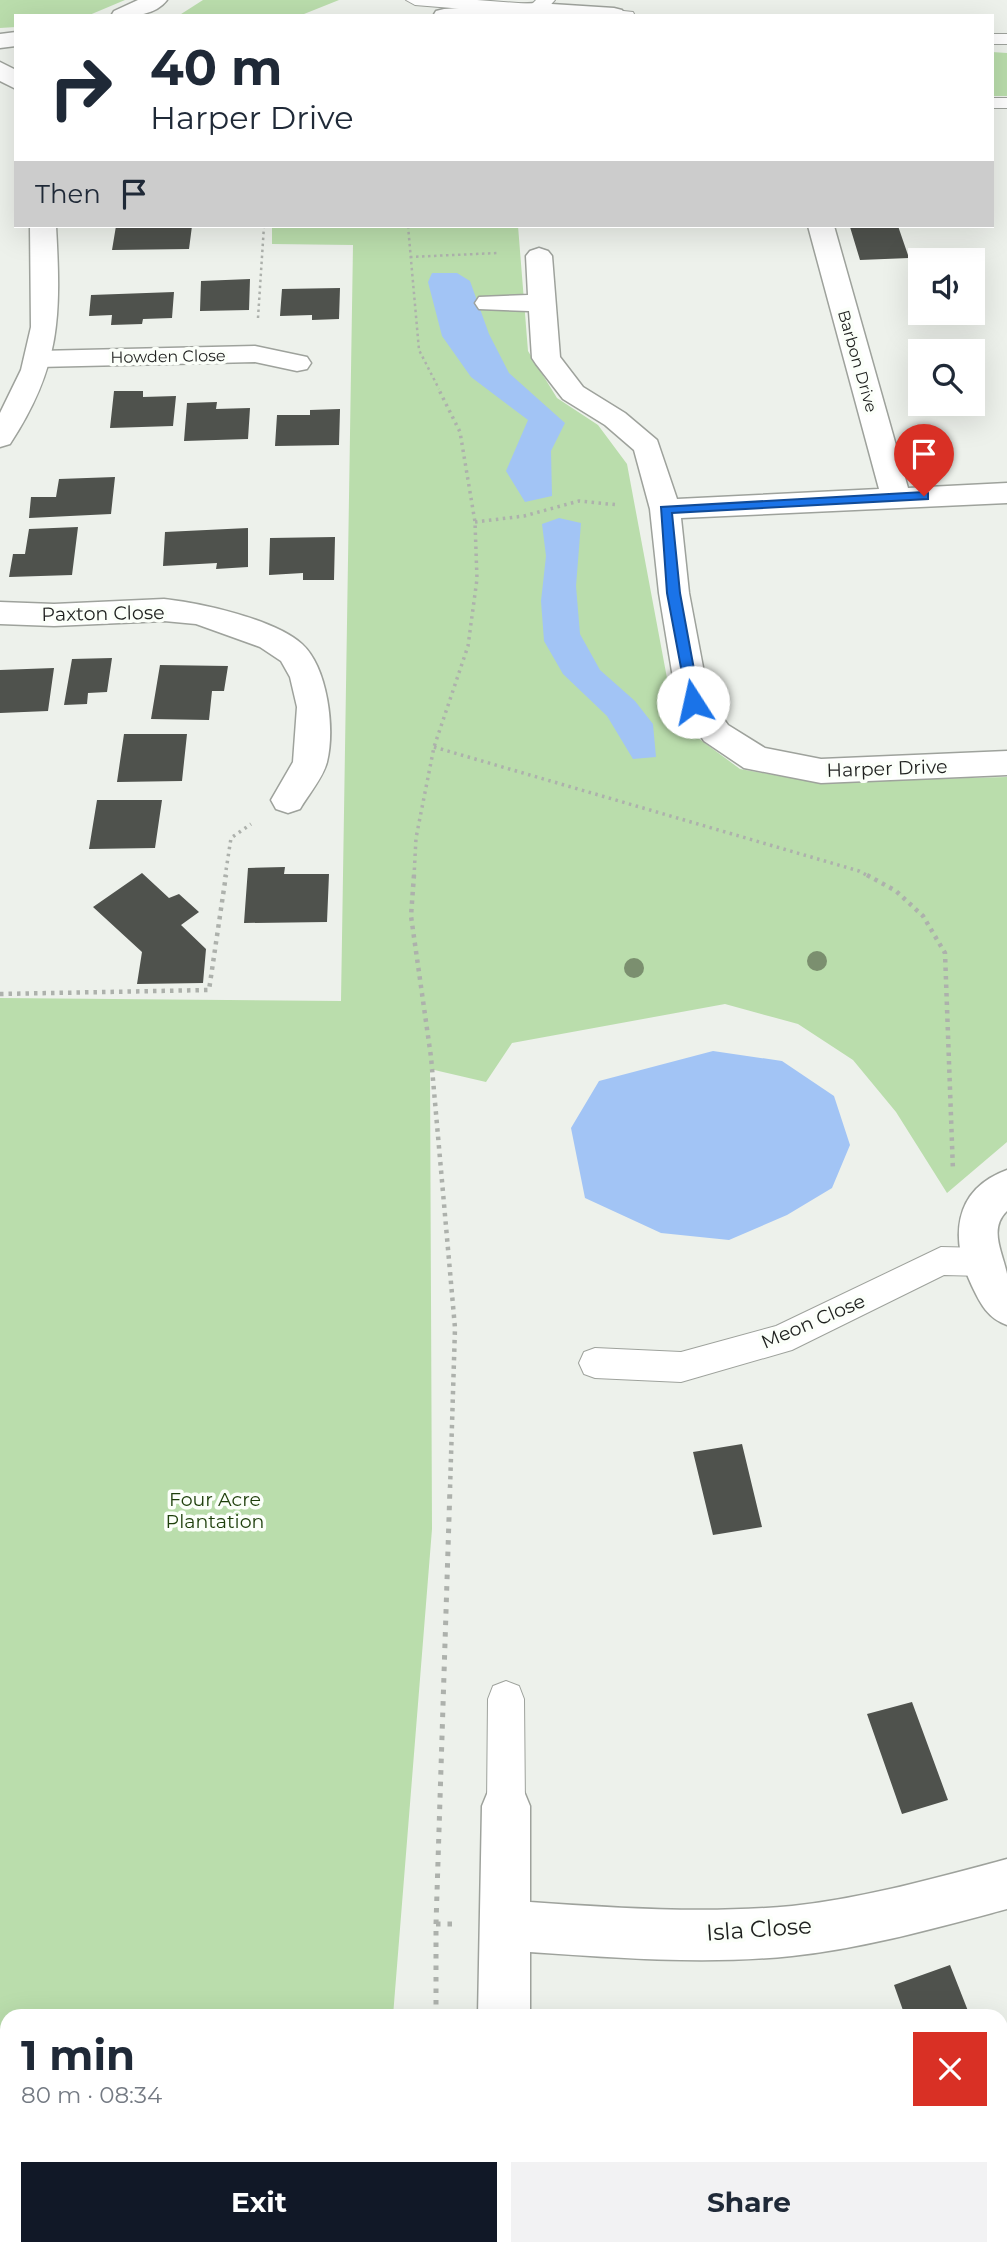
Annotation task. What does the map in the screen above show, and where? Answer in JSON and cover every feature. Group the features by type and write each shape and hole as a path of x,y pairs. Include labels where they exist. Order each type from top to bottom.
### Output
{"street":[{"path":"126,14 156,0"},
{"path":"462,14 541,5 607,14"},
{"path":"0,69 14,80"},
{"path":"0,438 25,394 38,359 47,304 43,228"},
{"name":"Barbon Drive","path":"822,228 896,497"},
{"name":"Harper Drive","path":"539,256 546,358 573,393 615,419 647,446 665,509 674,593 693,702 716,733 756,759 821,771 1007,763"},
{"path":"488,303 541,303"},
{"name":"Howden Close","path":"38,359 255,354 297,363"},
{"path":"665,509 1007,493"},
{"name":"Paxton Close","path":"0,612 54,615 164,610 199,614 271,639 292,653 306,677 313,707 310,763 288,800"},
{"path":"995,1198 978,1229 983,1262 994,1291 1007,1306"},
{"path":"504,2009 506,1806"},
{"name":"Isla Close","path":"507,1925 639,1934 764,1933 883,1916 1007,1884"}],"lane":[{"path":"415,0 541,5"},
{"name":"Meon Close","path":"595,1363 681,1367 781,1339 941,1261 983,1262"},
{"path":"506,1699 506,1806"}],"path":[{"path":"255,354 264,228"},
{"path":"408,228 419,350 460,432 475,522 477,579 468,646 434,747 416,838 411,916 431,1057 455,1328 436,1924 436,2009"},
{"path":"410,257 516,253 539,256"},
{"path":"475,522 524,516 579,501 665,509"},
{"path":"434,747 859,871 896,891 923,916 946,953 953,1187 995,1198"},
{"path":"0,994 209,990 231,838 288,800"}],"green space":[{"path":"0,0 125,0 92,14 14,14 14,27 0,28"},
{"path":"203,0 339,0 304,14 181,14"},
{"path":"994,52 1007,53 1007,96 994,96"},
{"name":"Four Acre Plantation","path":"272,228 518,228 528,351 557,398 598,425 627,464 675,721 740,769 814,782 1007,777 1007,1142 947,1193 896,1112 853,1060 798,1024 725,1004 512,1043 486,1082 430,1069 432,1529 394,2009 0,2009 0,998 341,1001 353,245 272,244"}],"water":[{"path":"432,273 457,273 470,281 489,334 509,373 565,423 551,451 552,496 525,502 506,471 528,420 471,377 442,336 428,282"},
{"path":"559,518 581,523 576,586 580,634 600,670 635,701 653,724 656,757 633,759 607,716 563,674 544,641 541,601 546,556 542,524"},
{"path":"713,1051 782,1061 834,1096 850,1145 832,1188 787,1215 729,1240 661,1233 585,1198 571,1128 599,1081"}],"building":[{"path":"116,228 192,228 189,249 112,250"},
{"path":"850,228 899,228 908,258 860,260"},
{"path":"250,279 249,310 200,311 201,281"},
{"path":"340,288 339,319 312,320 312,315 280,316 282,289"},
{"path":"174,292 172,318 143,319 142,324 111,325 112,315 89,316 91,295"},
{"path":"114,391 143,391 143,397 176,396 173,426 110,428"},
{"path":"217,402 216,409 250,408 248,439 184,441 187,403"},
{"path":"340,409 339,445 275,446 277,415 310,415 310,410"},
{"path":"115,477 111,514 29,518 31,497 56,497 59,479"},
{"path":"78,527 72,575 9,577 13,554 25,554 29,529"},
{"path":"248,528 248,567 216,569 217,563 163,566 165,532"},
{"path":"335,537 334,580 303,580 303,573 269,575 270,538"},
{"path":"112,658 107,692 88,693 87,704 64,705 72,659"},
{"path":"160,665 228,666 224,691 212,691 209,720 151,719"},
{"path":"54,668 48,711 0,713 0,670"},
{"path":"124,734 187,734 182,781 117,782"},
{"path":"97,800 162,800 155,848 89,849"},
{"path":"285,867 284,874 329,874 327,922 244,923 248,868"},
{"path":"142,873 169,898 179,894 199,912 181,925 206,949 203,983 137,984 142,952 93,907"},
{"path":"742,1444 762,1527 713,1535 693,1452"},
{"path":"912,1702 948,1800 902,1814 867,1714"},
{"path":"950,1965 967,2009 903,2009 894,1985"}],"route":[{"path":"693,702 674,593 665,509 924,496"}]}
